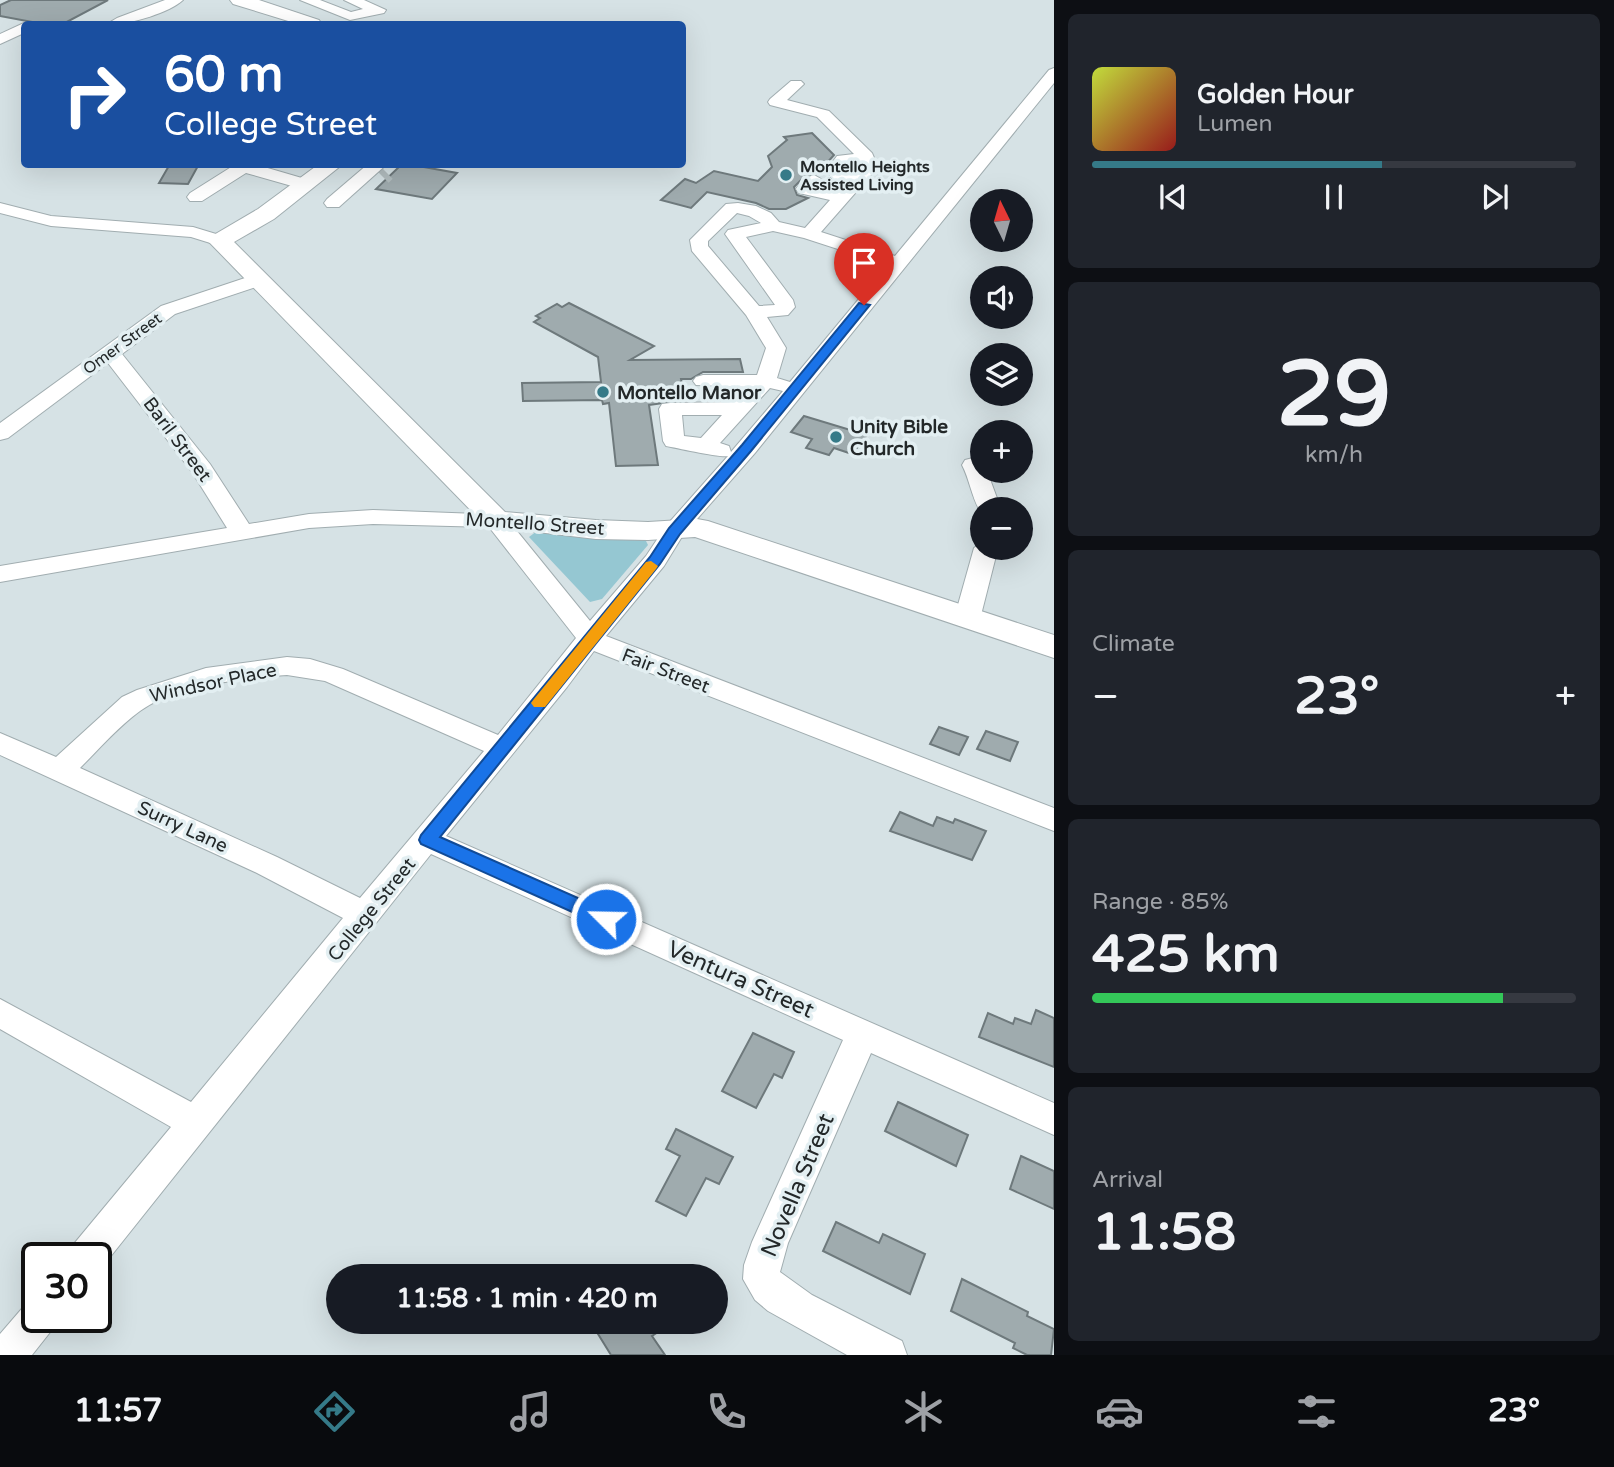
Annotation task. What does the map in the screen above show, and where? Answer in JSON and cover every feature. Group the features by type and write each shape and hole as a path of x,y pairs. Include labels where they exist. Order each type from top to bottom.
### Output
{"main road":[{"path":"239,0 305,21"},
{"path":"321,174 266,214 220,241 496,520"},
{"name":"Montello Street","path":"496,520 674,531 697,528 1054,647"}],"street":[{"path":"132,15 138,5 148,0"},
{"path":"282,12 310,1 350,16 379,10 351,0"},
{"path":"120,21 161,8 170,1"},
{"path":"4,44 21,30"},
{"name":"College Street","path":"99,1242 364,914 428,840 655,561 674,531 739,457 1054,73"},
{"path":"796,84 776,102 823,114 867,159 870,167 809,234"},
{"path":"856,183 835,171 843,160 867,159"},
{"path":"195,197 240,168"},
{"path":"270,168 361,179"},
{"path":"333,203 361,179 382,170"},
{"path":"814,180 805,188 842,198"},
{"path":"0,208 51,222 192,232 220,241"},
{"path":"706,445 765,381 776,348 754,312 699,247 698,240 732,208 764,214 773,226"},
{"path":"710,229 734,234 773,226 809,234 898,263"},
{"path":"734,234 783,300 785,307 781,311 754,312"},
{"name":"Omer Street","path":"0,433 167,310 258,280"},
{"name":"Baril Street","path":"109,351 202,469 242,532"},
{"path":"704,382 765,381 795,389"},
{"path":"739,457 706,445 674,441 670,409 742,408"},
{"name":"Montello Street","path":"0,574 309,522 373,517 496,520"},
{"path":"496,520 576,618 589,639"},
{"path":"967,619 983,560"},
{"name":"Fair Street","path":"589,639 1054,820"},
{"name":"Windsor Place","path":"60,770 131,704 144,696 233,674 288,666 312,668 334,675 503,748"},
{"name":"Surry Lane","path":"0,743 267,864 364,914"},
{"name":"Ventura Street","path":"428,840 1054,1119"},
{"path":"0,1013 196,1124"},
{"name":"Novella Street","path":"863,1033 770,1242 763,1262 762,1278 768,1289 786,1301 888,1355"},
{"path":"7,1355 25,1333"}],"shaded area":[{"path":"537,531 645,539 648,545 602,599 590,602 529,537"}],"building":[{"path":"11,0 108,0 69,21 27,21 0,16 0,5"},
{"name":"Montello Heights Assisted Living","path":"812,133 834,155 817,174 805,176 794,187 797,195 808,198 786,209 769,209 756,203 707,192 691,208 661,200 685,179 696,183 714,171 758,181 772,167 768,156 787,140 784,137"},
{"path":"168,168 197,168 188,184 159,183"},
{"path":"398,168 429,168 457,173 432,199 376,189"},
{"name":"Montello Manor","path":"569,303 654,346 630,360 740,359 743,372 703,372 691,379 681,379 685,400 649,405 658,465 616,466 609,403 603,404 602,400 523,401 522,383 601,382 598,357 534,322 540,318 536,316 557,304 562,307"},
{"name":"Unity Bible Church","path":"804,416 867,435 852,454 834,448 829,455 806,448 812,439 791,432"},
{"path":"939,727 968,737 959,755 930,744"},
{"path":"986,731 1018,742 1010,761 977,749"},
{"path":"900,812 933,826 937,817 953,823 955,819 986,831 972,860 890,831"},
{"path":"1036,1010 1054,1018 1054,1067 979,1037 988,1013 1013,1024 1015,1018 1031,1024"},
{"path":"753,1033 794,1052 782,1078 774,1074 756,1108 722,1091"},
{"path":"898,1102 968,1135 956,1166 885,1131"},
{"path":"676,1129 733,1157 719,1184 706,1178 686,1216 656,1201 680,1156 666,1149"},
{"path":"1021,1156 1054,1171 1054,1209 1010,1189"},
{"path":"836,1222 879,1243 883,1234 925,1254 910,1294 823,1251"},
{"path":"962,1279 1028,1312 1027,1316 1054,1329 1051,1355 1027,1355 1013,1348 1015,1343 951,1311"},
{"path":"598,1334 655,1334 652,1336 665,1355 611,1355"}],"tunnel":[{"path":"383,177 387,173"}],"slow traffic":[{"path":"540,703 589,639 651,566"}],"place":[{"name":"Montello Heights Assisted Living","path":"786,175"},
{"name":"Montello Manor","path":"603,392"},
{"name":"Unity Bible Church","path":"836,437"}],"route":[{"path":"606,919 428,840 655,561 674,531 747,448 864,305"}]}
